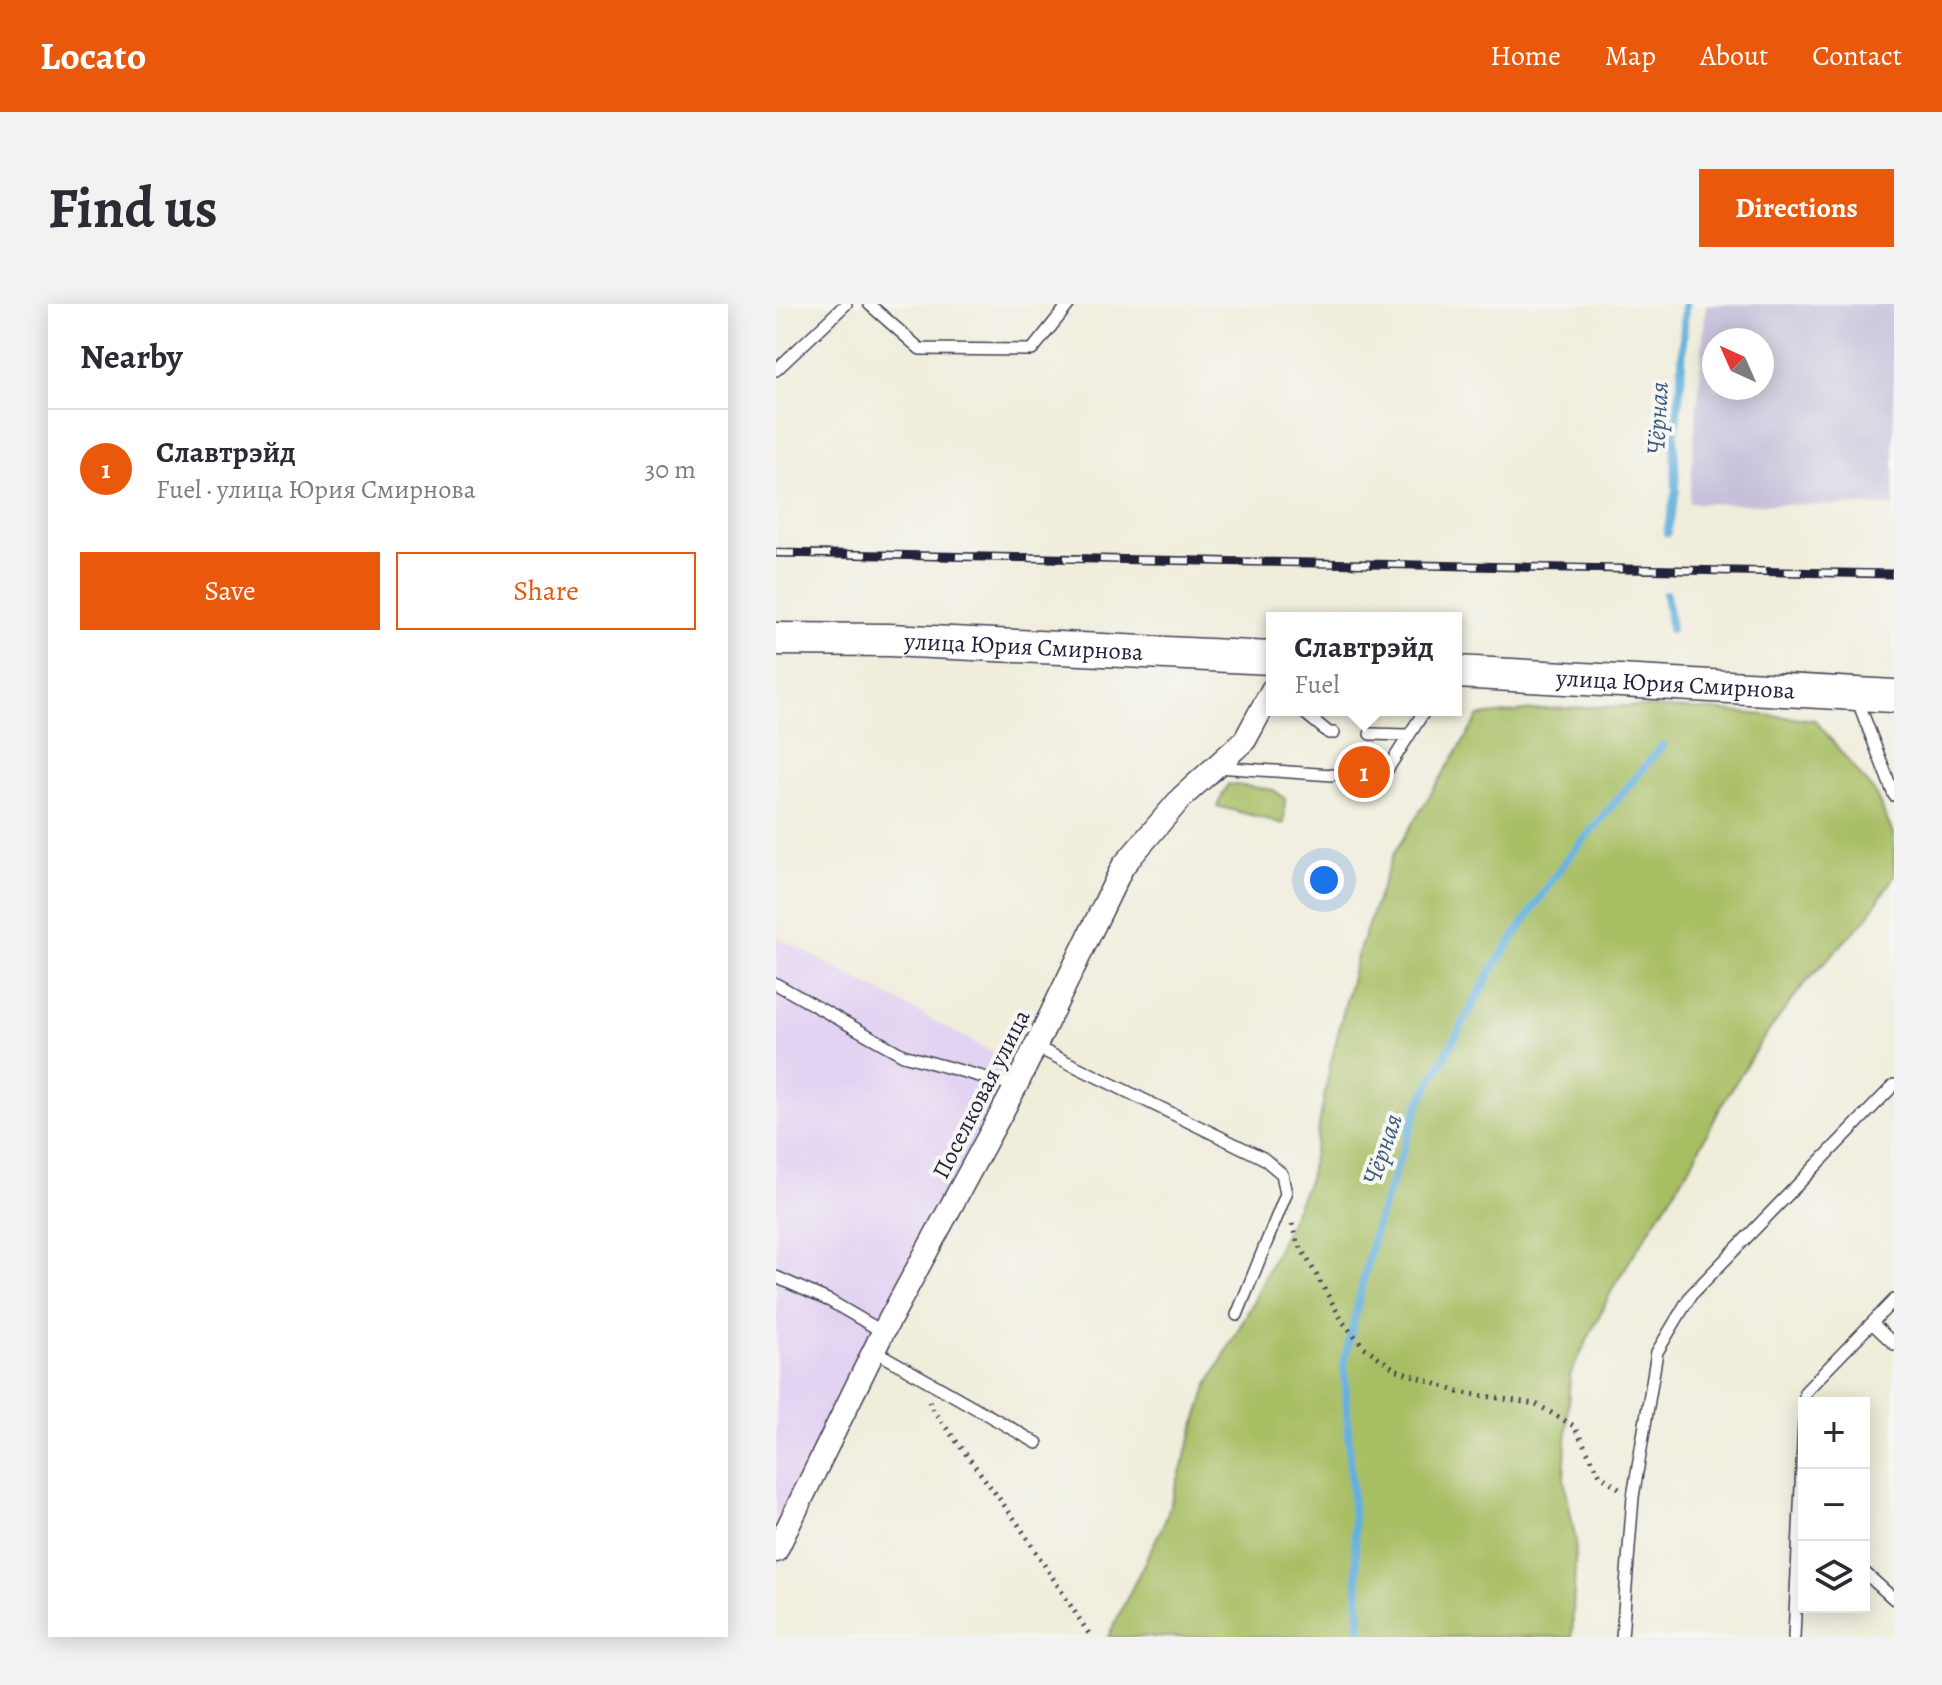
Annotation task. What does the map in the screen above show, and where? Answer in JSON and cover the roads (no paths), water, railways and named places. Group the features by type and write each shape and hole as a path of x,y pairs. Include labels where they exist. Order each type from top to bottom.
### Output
{"main road":[{"name":"улица Юрия Смирнова","path":"776,639 889,640 1266,658"},
{"name":"улица Юрия Смирнова","path":"1462,672 1894,696"}],"street":[{"name":"Поселковая улица","path":"776,1551 879,1341 1036,1047 1123,866 1182,797 1245,740 1266,701"}],"lane":[{"path":"776,370 846,304"},
{"path":"869,304 920,349 1032,350 1069,304"},
{"path":"1855,694 1893,793"},
{"path":"1308,716 1329,733 1334,733"},
{"path":"1367,777 1382,778 1421,716"},
{"path":"1370,734 1407,735"},
{"path":"1216,767 1332,775"},
{"path":"776,984 903,1055 1016,1086"},
{"path":"1036,1047 1263,1158 1282,1174 1286,1194 1237,1315"},
{"path":"1622,1637 1633,1497 1657,1352 1691,1295 1894,1085"},
{"path":"776,1277 830,1301 919,1376 1037,1443"},
{"path":"1805,1397 1805,1392 1894,1300"},
{"path":"1872,1323 1894,1344"},
{"path":"1794,1637 1800,1541"},
{"path":"1870,1577 1894,1599"}],"waterway":[{"name":"Чёрная","path":"1667,533 1676,491 1674,436 1681,384 1685,304"},
{"name":"Чёрная","path":"1666,594 1671,629"},
{"name":"Чёрная","path":"1361,1637 1344,1363 1375,1230 1419,1104 1493,968 1564,863 1663,745"}],"railway":[{"path":"776,553 1894,574"}],"place":[{"name":"Славтрэйд","path":"1364,772"}]}
